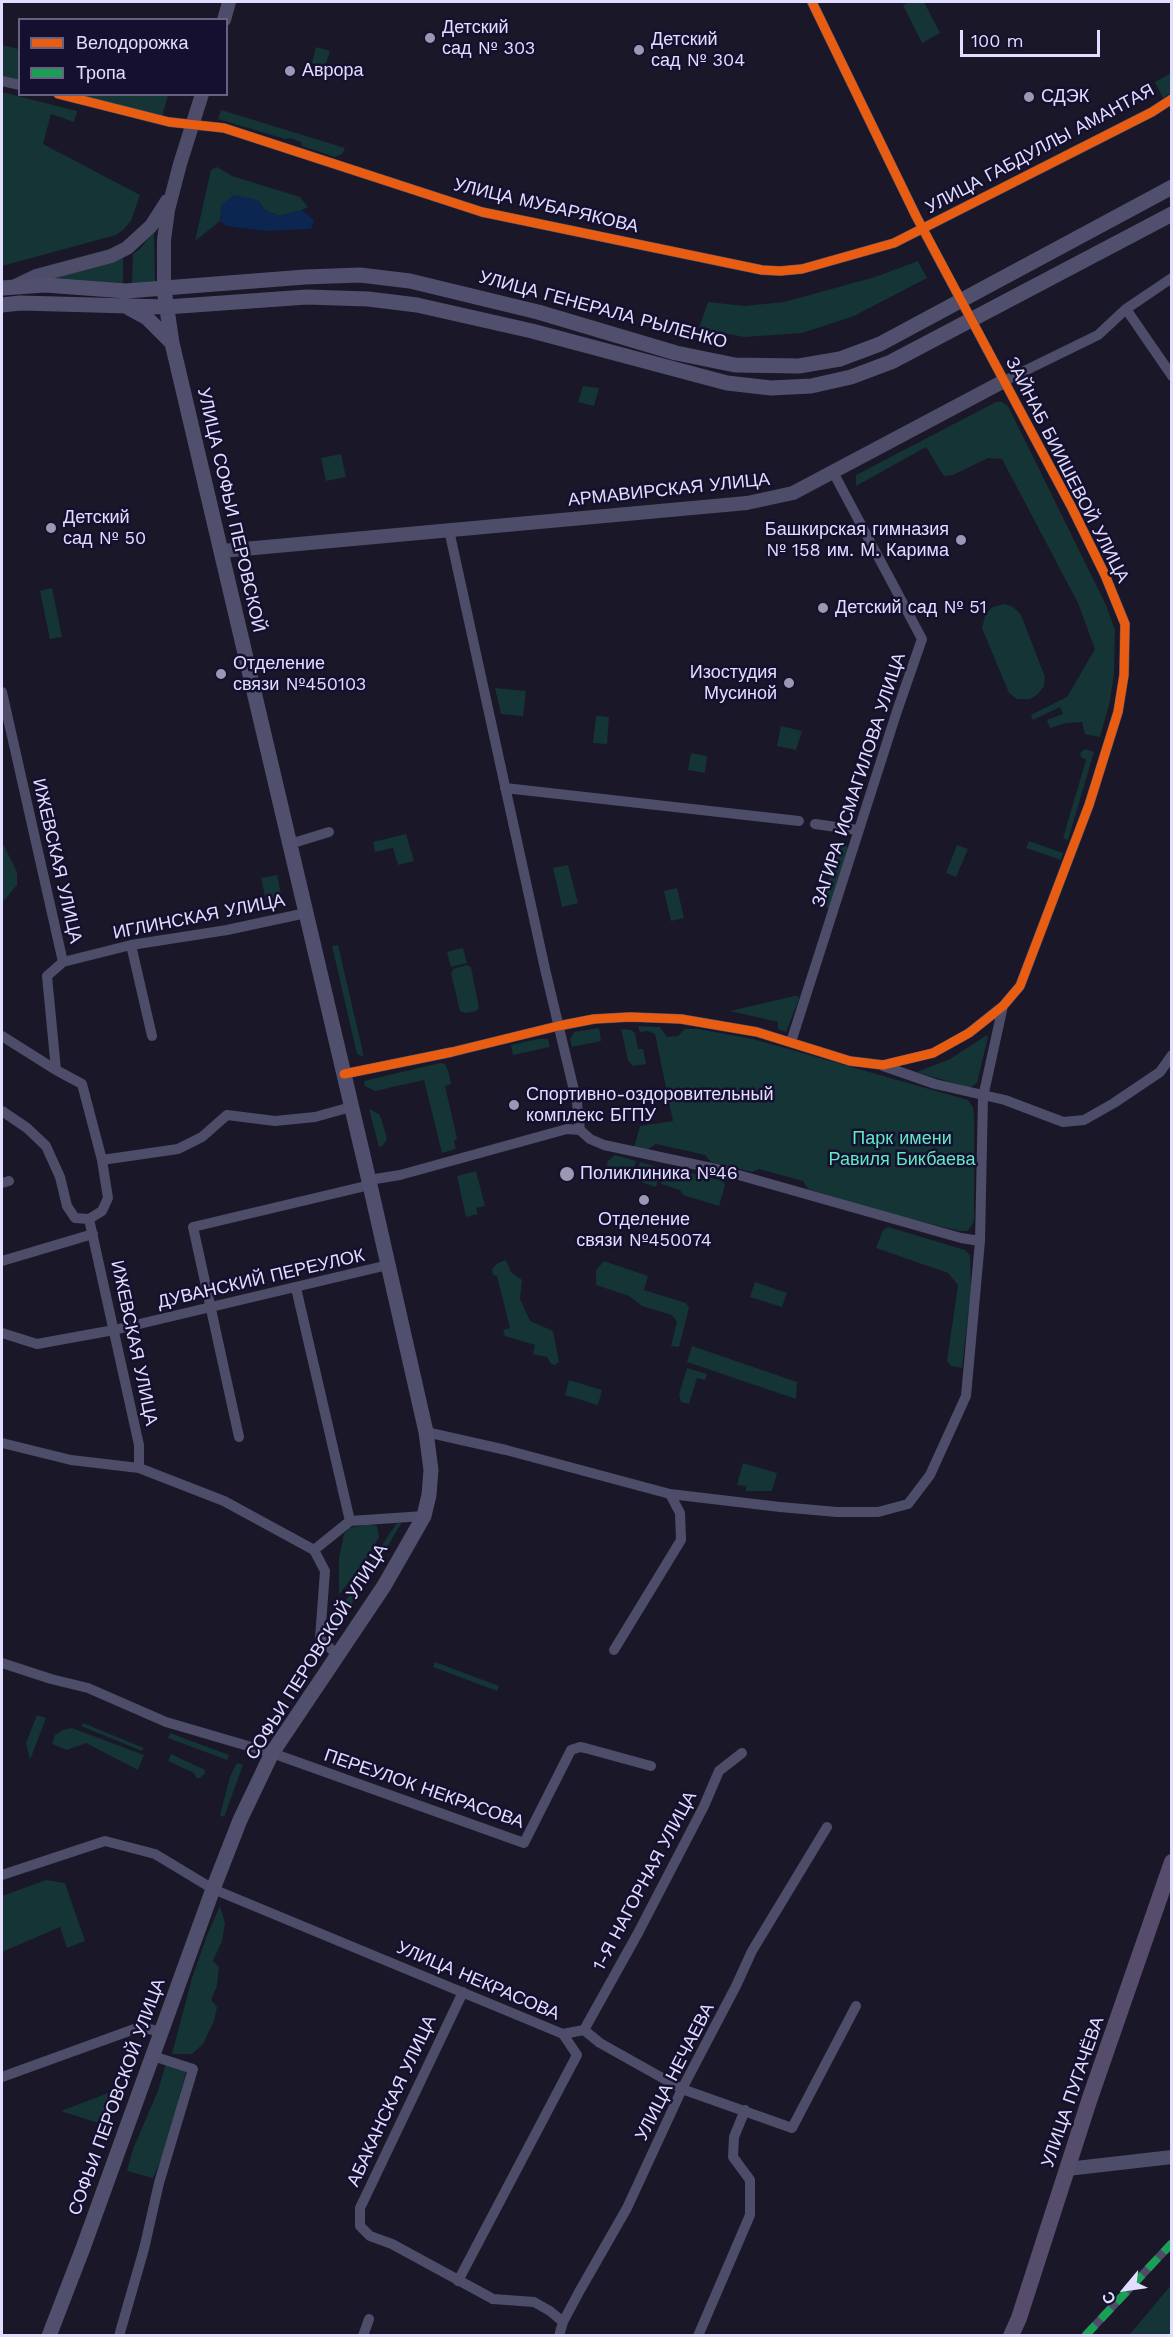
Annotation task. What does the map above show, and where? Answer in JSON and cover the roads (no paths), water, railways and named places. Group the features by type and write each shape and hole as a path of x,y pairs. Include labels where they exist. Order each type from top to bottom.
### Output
{"main road":[{"name":"УЛИЦА ГЕНЕРАЛА РЫЛЕНКО","path":"8,287 45,285 126,291 304,277 360,275 411,281 538,312 676,353 735,365 799,366 840,359 880,344 1172,187"},
{"path":"2,305 20,303 166,307 307,297 368,299 407,304 532,331 727,383 771,388 811,386 850,377 891,362 1172,214"},
{"name":"УЛИЦА СОФЬИ ПЕРОВСКОЙ","path":"164,289 172,343 344,1074"},
{"path":"124,306 147,318 172,343"},
{"name":"СОФЬИ ПЕРОВСКОЙ УЛИЦА","path":"49,2336 240,1820 272,1753 384,1586 424,1516 429,1495 431,1470 426,1432 344,1074"},
{"name":"УЛИЦА ПУГАЧЁВА","path":"1011,2336 1172,1862"}],"street":[{"path":"225,18 229,2"},
{"name":"ЗАЙНАБ БИИШЕВОЙ УЛИЦА","path":"344,1074 452,1052 558,1026 594,1019 630,1017 681,1019 757,1032 850,1060 883,1065 933,1053 969,1034 1003,1006 1020,986 1089,805 1118,712 1124,675 1125,624 1091,545 923,229 812,2"},
{"path":"2,81 18,85"},
{"name":"УЛИЦА МУБАРЯКОВА","path":"66,96 169,122 224,128 482,212 762,270 802,269 894,243 923,229"},
{"name":"УЛИЦА СОФЬИ ПЕРОВСКОЙ","path":"164,289 164,240 173,192 201,96"},
{"name":"УЛИЦА ГАБДУЛЛЫ АМАНТАЯ","path":"923,229 1152,112 1172,99"},
{"path":"8,287 36,276 111,256 127,248 151,226 173,192"},
{"name":"АРМАВИРСКАЯ УЛИЦА","path":"222,551 747,503 793,493 1004,381 1098,335 1126,309 1172,278"},
{"path":"1126,309 1172,376"},
{"name":"ЗАГИРА ИСМАГИЛОВА УЛИЦА","path":"791,1042 843,885 858,830 922,639 833,472"},
{"path":"449,530 577,1103 580,1130"},
{"name":"ИЖЕВСКАЯ УЛИЦА","path":"2,692 63,962 47,976 56,1070"},
{"path":"505,788 799,821"},
{"path":"815,824 858,830"},
{"path":"290,844 328,832"},
{"name":"ИГЛИНСКАЯ УЛИЦА","path":"63,962 131,945 227,930 306,913"},
{"path":"131,945 152,1036"},
{"name":"ЗАЙНАБ БИИШЕВОЙ УЛИЦА","path":"426,1432 506,1450 670,1494 837,1512 878,1512 908,1503 930,1475 966,1396 980,1241 983,1097 1003,1006"},
{"path":"2,1036 82,1084 102,1160 108,1198 102,1210 89,1219 75,1218 67,1206 60,1177 46,1146 27,1128 2,1111"},
{"path":"883,1065 908,1075 983,1097 1005,1100 1063,1122 1084,1120 1114,1103 1160,1072 1172,1055"},
{"path":"102,1160 178,1149 202,1137 227,1115 275,1121 315,1117 351,1107"},
{"path":"239,1437 193,1227 400,1175 567,1129 580,1130 590,1139 604,1145 721,1170 961,1239 980,1241"},
{"name":"ИЖЕВСКАЯ УЛИЦА","path":"89,1219 139,1445 139,1468"},
{"path":"2,1261 93,1234"},
{"name":"ДУВАНСКИЙ ПЕРЕУЛОК","path":"2,1333 37,1344 114,1330 388,1265"},
{"path":"296,1288 350,1521"},
{"path":"2,1443 70,1460 139,1468 224,1501 314,1550 325,1571 320,1638 338,1656"},
{"path":"614,1650 681,1540 680,1513 670,1494"},
{"path":"314,1550 350,1521 424,1516"},
{"path":"2,1663 88,1688 166,1722 272,1753"},
{"name":"ПЕРЕУЛОК НЕКРАСОВА","path":"272,1753 524,1843 571,1750 580,1747 651,1766"},
{"name":"1-Я НАГОРНАЯ УЛИЦА","path":"584,2030 638,1933 704,1806 719,1771 742,1753"},
{"name":"УЛИЦА НЕЧАЕВА","path":"559,2336 562,2322 627,2208 682,2090 752,1951 827,1827"},
{"name":"УЛИЦА НЕКРАСОВА","path":"2,1875 105,1841 155,1854 213,1889 562,2034 584,2030"},
{"name":"АБАКАНСКАЯ УЛИЦА","path":"458,2281 392,2244 370,2236 360,2226 360,2208 463,1992"},
{"path":"584,2030 600,2043 682,2090 792,2128 856,2006"},
{"path":"2,2077 140,2027 162,2032"},
{"path":"562,2034 577,2055 458,2281 493,2299 534,2302 550,2311 562,2322"},
{"path":"119,2336 144,2249 159,2183 193,2068 153,2056"},
{"path":"698,2336 750,2215 750,2180 733,2157 734,2137 745,2110"},
{"path":"1067,2169 1172,2157"},
{"path":"1085,2336 1172,2243"},
{"path":"363,2336 369,2319"}],"water":[{"path":"234,195 258,200 265,210 279,216 302,210 314,220 311,229 266,231 227,226 220,221 222,204"}],"place":[{"name":"Детский сад № 303","path":"430,38"},
{"name":"Детский сад № 304","path":"639,50"},
{"name":"Аврора","path":"290,71"},
{"name":"СДЭК","path":"1029,97"},
{"name":"Детский сад № 50","path":"51,528"},
{"name":"Башкирская гимназия № 158 им. М. Карима","path":"961,540"},
{"name":"Детский сад № 51","path":"823,608"},
{"name":"Отделение связи №450103","path":"221,674"},
{"name":"Изостудия Мусиной","path":"789,683"},
{"name":"Спортивно-оздоровительный комплекс БГПУ","path":"514,1105"},
{"name":"Поликлиника №46","path":"567,1174"},
{"name":"Отделение связи №450074","path":"644,1200"}],"park label":[{"name":"Парк имени Равиля Бикбаева","path":"902,1149"}]}
